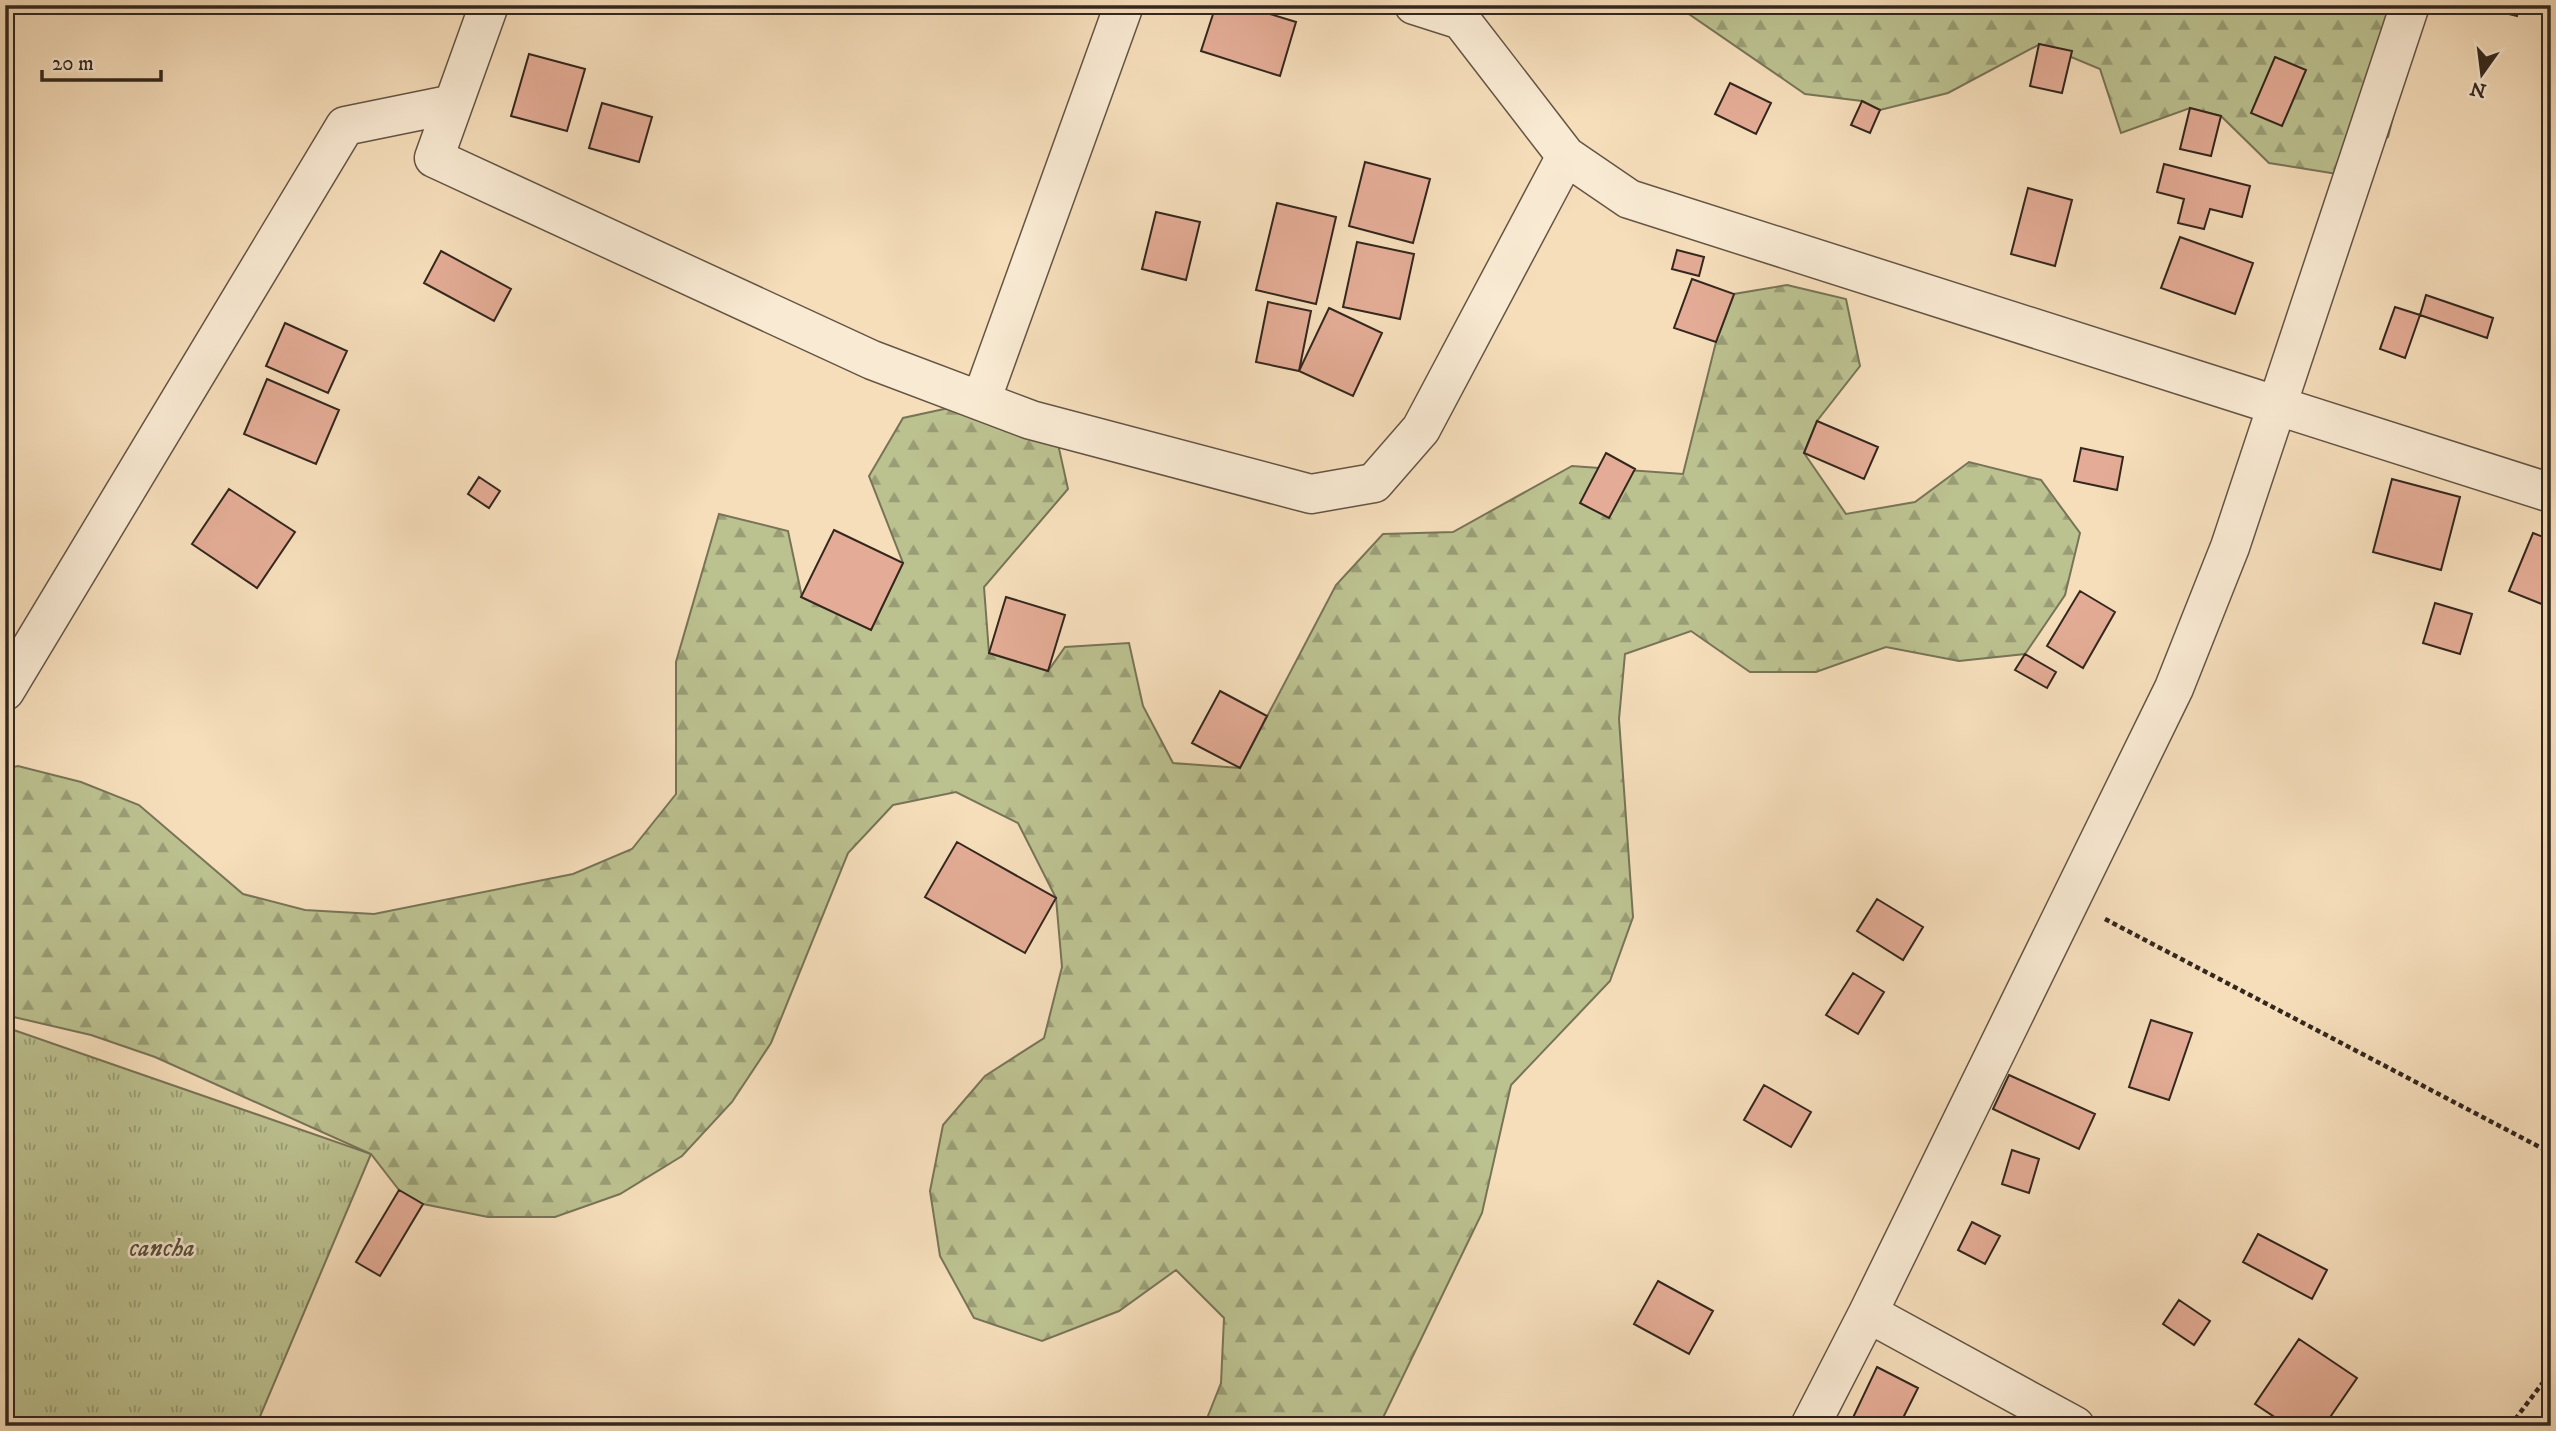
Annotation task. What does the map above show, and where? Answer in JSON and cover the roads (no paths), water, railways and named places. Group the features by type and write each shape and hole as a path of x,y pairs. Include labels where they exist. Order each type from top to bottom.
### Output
{"street":[{"path":"489,5 434,158 872,360 1031,421 1311,494 1374,484 1421,429 1566,156"},
{"path":"982,401 1124,5"},
{"path":"1414,5 1461,20 1566,156 1629,199 2551,493"},
{"path":"1810,1426 2174,688 2230,547 2410,5"},
{"path":"5,691 345,126 453,104"},
{"path":"1868,1313 2075,1426"}],"park label":[{"name":"cancha","path":"162,1247"}]}
